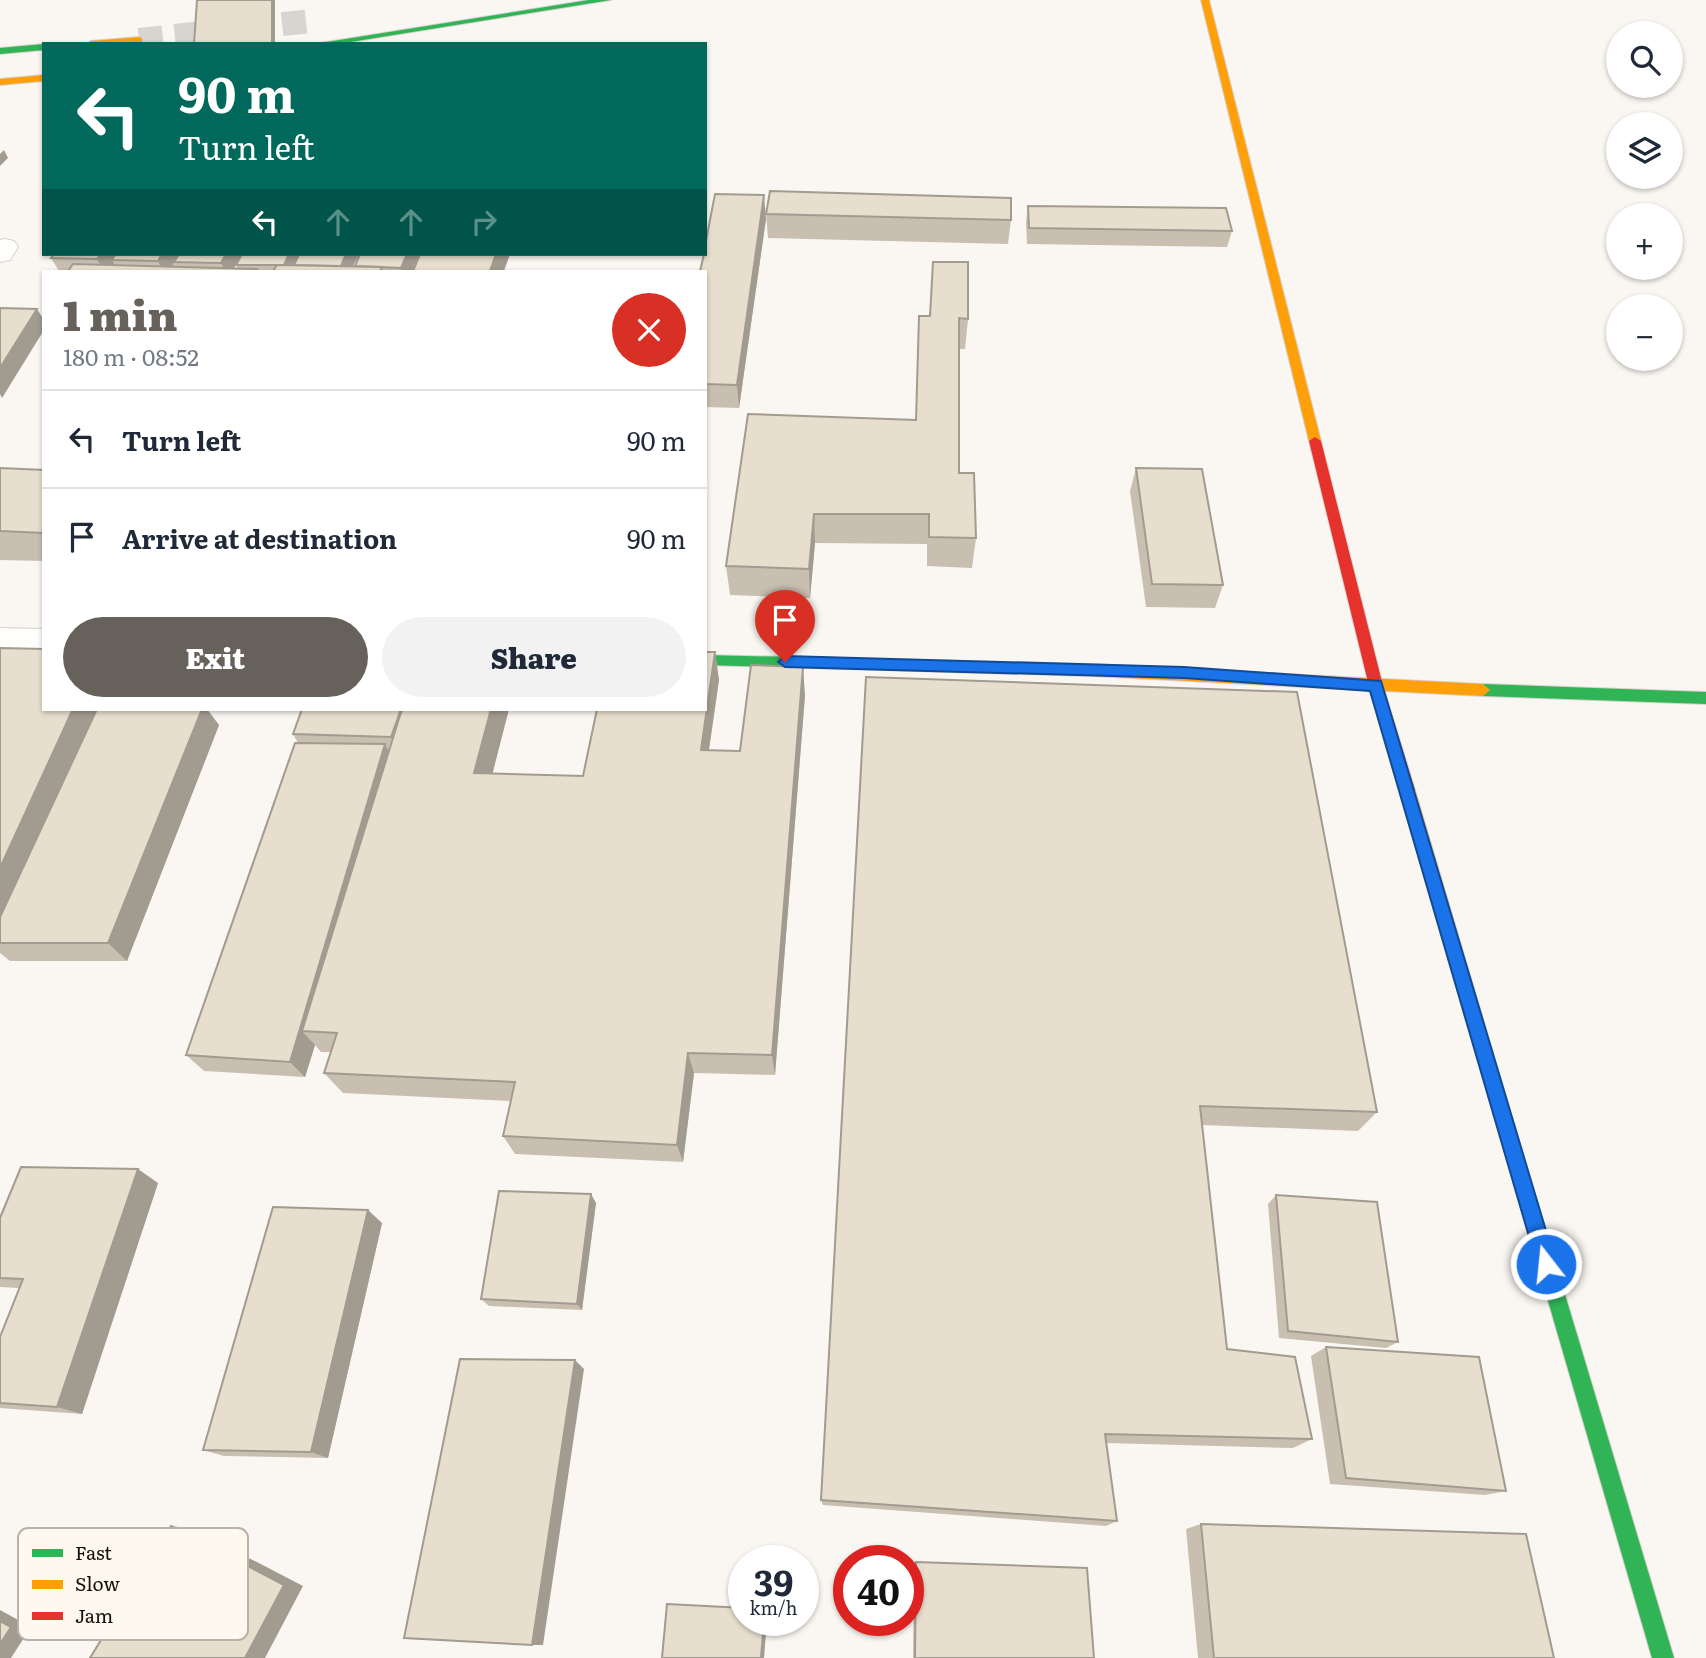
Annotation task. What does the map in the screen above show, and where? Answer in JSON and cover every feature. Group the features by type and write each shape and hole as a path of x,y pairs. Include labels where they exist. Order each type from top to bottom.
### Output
{"main road":[{"path":"331,42 607,0"},
{"path":"1205,0 1376,685 1663,1658"},
{"path":"114,42 139,40"},
{"path":"0,51 42,47"},
{"path":"0,82 42,78"},
{"path":"707,660 1184,672 1376,685 1706,698"}],"street":[{"path":"0,641 42,642"}],"building":[{"path":"197,0 272,0 272,42 194,42"},
{"path":"770,191 1011,198 1011,220 766,214"},
{"path":"715,194 764,195 737,385 707,384 707,270 700,270 704,256 707,256 707,236"},
{"path":"1028,206 1226,208 1232,231 1029,228"},
{"path":"52,256 99,256 97,259 51,258"},
{"path":"114,256 161,256 158,261 112,260"},
{"path":"178,256 225,256 221,263 174,262"},
{"path":"241,256 288,256 284,265 236,265"},
{"path":"298,256 345,256 341,266 294,265"},
{"path":"359,256 406,256 401,268 355,266"},
{"path":"419,256 495,256 490,270 413,270"},
{"path":"933,262 968,262 968,319 959,318 959,473 974,473 976,538 929,537 929,514 814,514 809,569 726,566 748,414 916,420 919,316 930,316"},
{"path":"73,264 257,269 256,270 69,270"},
{"path":"277,265 382,267 380,270 274,270"},
{"path":"0,308 37,309 0,368"},
{"path":"0,468 42,470 42,533 0,531"},
{"path":"1136,468 1202,469 1223,585 1152,584"},
{"path":"0,648 42,649 42,711 72,711 0,868"},
{"path":"707,652 715,652 707,708"},
{"path":"751,665 803,667 772,1055 688,1053 677,1145 503,1136 515,1082 324,1073 337,1033 302,1031 401,711 490,711 474,773 583,776 597,711 707,711 701,750 740,751"},
{"path":"866,677 1297,692 1377,1112 1200,1106 1227,1349 1295,1357 1312,1439 1105,1434 1117,1521 821,1500"},
{"path":"96,711 201,711 108,943 0,943 0,917"},
{"path":"301,711 400,711 391,737 293,734"},
{"path":"295,743 385,744 290,1062 186,1055"},
{"path":"21,1167 138,1169 57,1407 0,1403 0,1337 23,1279 0,1278 0,1218"},
{"path":"499,1191 591,1194 577,1304 481,1299"},
{"path":"1276,1195 1377,1202 1398,1342 1288,1331"},
{"path":"273,1207 368,1210 311,1452 203,1450"},
{"path":"1326,1347 1479,1357 1506,1491 1346,1478"},
{"path":"460,1359 575,1360 532,1645 404,1638"},
{"path":"1201,1524 1526,1534 1554,1658 1214,1658"},
{"path":"924,1562 1087,1568 1094,1658 915,1658 915,1636 924,1636"},
{"path":"248,1566 284,1585 245,1658 90,1658 101,1640 248,1640"},
{"path":"667,1604 728,1607 728,1636 763,1636 761,1658 662,1658"},
{"path":"0,1621 11,1627 0,1644"}],"tunnel":[{"path":"139,40 311,21"}],"traffic: fast":[{"path":"331,42 607,0"},
{"path":"0,51 42,47"},
{"path":"707,660 1091,670"},
{"path":"1483,690 1706,698"},
{"path":"1530,1208 1663,1658"}],"traffic: slow":[{"path":"1205,0 1315,441"},
{"path":"115,42 139,40"},
{"path":"0,82 42,78"},
{"path":"1091,670 1483,690"},
{"path":"1407,790 1530,1208"}],"traffic: jam":[{"path":"1315,441 1376,686 1407,790"}],"route":[{"path":"785,662 1184,672 1376,685 1546,1264"}]}
